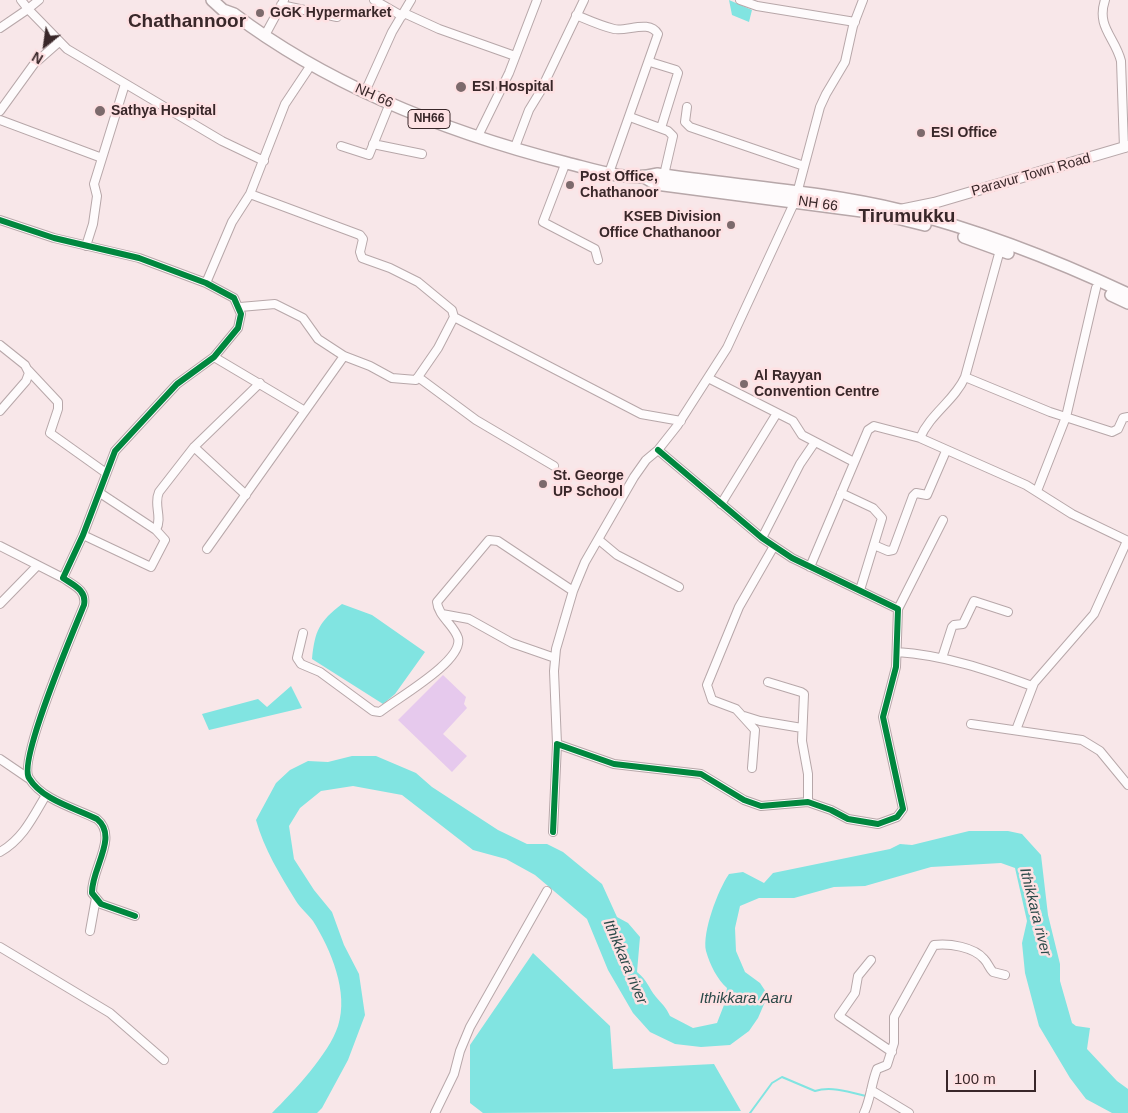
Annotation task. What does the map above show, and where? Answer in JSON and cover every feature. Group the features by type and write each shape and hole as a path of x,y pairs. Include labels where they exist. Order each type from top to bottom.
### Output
{"highway":[{"name":"NH 66","path":"212,0 223,10 234,14"},
{"name":"NH 66","path":"223,0 234,14 264,37 311,65 390,104 478,136 609,173 644,177 656,174 664,175 796,197 877,213 949,232 1000,250 1096,288 1128,303"},
{"name":"NH 66","path":"644,177 656,184 796,197 900,210 993,239 1128,294"}],"main road":[{"name":"Paravur Town Road","path":"900,210 934,204 1126,147"},
{"path":"924,217 934,204"}],"street":[{"path":"21,0 58,42 222,141 264,161"},
{"path":"0,28 39,0"},
{"path":"374,0 438,29 516,56"},
{"path":"365,92 411,0"},
{"path":"478,136 516,56 537,0"},
{"path":"515,147 528,110 544,85 584,0"},
{"path":"740,0 757,6 855,22"},
{"path":"553,832 557,744 554,695 555,658 573,591 585,562 634,478 646,460 658,450 681,421 727,348 744,315 796,197 826,94 845,62 855,22 863,0"},
{"path":"1105,0 1102,21 1118,50 1121,61 1126,147"},
{"path":"264,37 283,3 336,17"},
{"path":"576,15 612,28 646,27 656,30 658,38 609,173"},
{"path":"0,111 34,64 58,42"},
{"path":"650,62 676,70 678,73 661,128"},
{"path":"206,283 232,222 250,194 285,104 311,65"},
{"path":"86,246 93,224 97,196 94,184 125,84"},
{"path":"341,146 367,156 390,104"},
{"path":"687,107 685,122 690,127 804,166"},
{"path":"630,117 672,133 674,138 664,175"},
{"path":"0,120 102,158"},
{"path":"373,144 422,154"},
{"path":"566,162 543,222 595,249 598,260"},
{"path":"240,307 275,304 298,314 307,321 318,339 344,356 370,366 392,378 416,380 438,348 454,317 452,310 418,282 390,268 362,258 360,251 363,239 360,235 250,194"},
{"path":"0,220 86,246 139,258 206,283 234,298 240,307 241,318 238,328 214,357 177,384 115,451 83,535 63,578"},
{"path":"920,438 926,426 958,390 965,376 1000,250"},
{"path":"1036,491 1066,417 1096,288"},
{"path":"454,317 641,414 681,421"},
{"path":"0,345 25,365 58,402 58,409 49,429 50,433 106,473"},
{"path":"207,549 344,356"},
{"path":"214,357 305,411"},
{"path":"0,412 26,381 28,370"},
{"path":"965,376 1066,417 1115,432 1123,418 1128,417"},
{"path":"418,377 476,420 554,466"},
{"path":"708,378 793,420 799,433 854,462"},
{"path":"156,530 160,522 157,496 194,447 260,383"},
{"path":"721,504 777,413"},
{"path":"810,567 870,427 879,427 920,438 1036,491 1072,514 1128,541 1094,614 1032,686 1016,730"},
{"path":"762,538 800,464 815,442"},
{"path":"194,447 246,495"},
{"path":"658,450 774,546 810,567 898,609"},
{"path":"874,545 888,551 893,550 913,496 916,493 927,495 946,451"},
{"path":"83,535 149,568 164,540 156,530 100,493"},
{"path":"842,493 873,508 880,514 882,522 860,590"},
{"path":"557,744 614,764 702,774 754,805 808,802 831,810 848,819 869,823 888,822 902,813 903,809 884,717 896,667 898,609 943,520"},
{"path":"303,633 297,658 301,664 320,672 373,711 380,712 440,670 456,652 458,638 455,630 437,605 485,543 492,539 573,591"},
{"path":"599,540 617,556 679,587"},
{"path":"0,546 63,578 82,591 85,601 51,686 26,764 28,778"},
{"path":"752,768 756,730 736,709 712,700 707,685 738,607 774,546"},
{"path":"0,604 37,566"},
{"path":"942,658 952,627 954,624 963,624 974,601 1008,612"},
{"path":"442,614 469,620 512,643 555,658"},
{"path":"897,652 926,654 942,658 1032,686"},
{"path":"768,682 802,693 802,728 808,774 808,802"},
{"path":"744,716 760,721 802,728"},
{"path":"971,724 1088,742 1100,750 1128,786"},
{"path":"0,760 28,778 46,796 97,819 106,830 106,838 92,888 96,898 90,932"},
{"path":"0,852 11,846 23,834 46,796"},
{"path":"435,1113 454,1074 460,1051 470,1027 547,891"},
{"path":"96,898 110,908 136,916"},
{"path":"864,1113 870,1100 870,1085 877,1069 887,1065 892,1052 894,1017 934,946 947,945 968,949 983,957 993,972 1005,975"},
{"path":"0,947 110,1013 164,1060"},
{"path":"871,960 856,979 854,995 839,1014 840,1018 892,1052"},
{"path":"871,1090 909,1113"}],"shaded area":[{"path":"443,675 466,697 464,704 467,708 443,734 467,756 452,772 398,720"}],"water":[{"path":"729,0 752,10 749,22 732,15"},
{"path":"342,604 372,615 425,652 395,694 383,704 312,659 319,627"},
{"path":"291,686 302,708 209,730 202,714 258,699 267,707"},
{"name":"Ithikkara Aaru","path":"352,756 376,756 416,773 432,787 498,830 527,844 547,844 563,852 602,884 617,917 628,923 640,937 637,972 646,981 670,1016 693,1028 717,1023 724,1005 727,988 717,976 712,966 705,943 712,911 729,874 743,872 764,883 773,873 890,849 900,844 912,845 969,831 1008,831 1022,834 1041,855 1048,915 1060,964 1060,981 1072,1023 1076,1026 1090,1028 1087,1049 1117,1081 1128,1089 1128,1113 1112,1113 1086,1099 1070,1078 1039,1026 1025,973 1022,943 1027,921 1015,868 1001,863 931,867 865,886 834,887 794,898 759,898 740,906 735,928 736,951 745,972 760,983 768,995 758,1018 749,1031 730,1045 701,1047 675,1044 650,1032 633,1013 608,970 587,919 535,875 506,859 473,850 402,795 353,786 321,791 300,808 289,826 294,859 314,890 332,912 344,945 359,974 365,1015 348,1060 322,1108 317,1113 272,1113 300,1084 327,1048 338,1026 341,1013 341,999 340,985 332,958 320,932 298,904 278,872 263,841 256,820 276,783 290,770 308,761 328,762"},
{"path":"533,953 610,1026 613,1069 714,1064 741,1111 483,1113 470,1103 470,1045"}],"waterway":[{"path":"750,1113 772,1083 782,1077 815,1091 834,1089 866,1096"}],"cycle path":[{"path":"0,220 54,238 139,258 206,283 234,298 241,314 238,328 214,357 177,384 115,451 83,535 63,578 81,592 84,605 39,722 28,766 29,778 42,792 60,803 97,819 103,826 105,844 95,874 92,893 101,904 135,916"},
{"path":"553,832 557,744 614,764 701,774 744,800 761,806 808,802 831,810 848,819 878,824 897,817 903,809 883,717 896,667 898,609 792,558 762,538 658,450"}],"place":[{"name":"GGK Hypermarket","path":"260,13"},
{"name":"ESI Hospital","path":"461,87"},
{"name":"Sathya Hospital","path":"100,111"},
{"name":"ESI Office","path":"921,133"},
{"name":"Post Office, Chathanoor","path":"570,185"},
{"name":"KSEB Division Office Chathanoor","path":"731,225"},
{"name":"Al Rayyan Convention Centre","path":"744,384"},
{"name":"St. George UP School","path":"543,484"}],"district":[{"name":"Chathannoor","path":"187,22"},
{"name":"Tirumukku","path":"907,217"}],"water label":[{"name":"Ithikkara river","path":"1035,912"},
{"name":"Ithikkara river","path":"625,962"}]}
